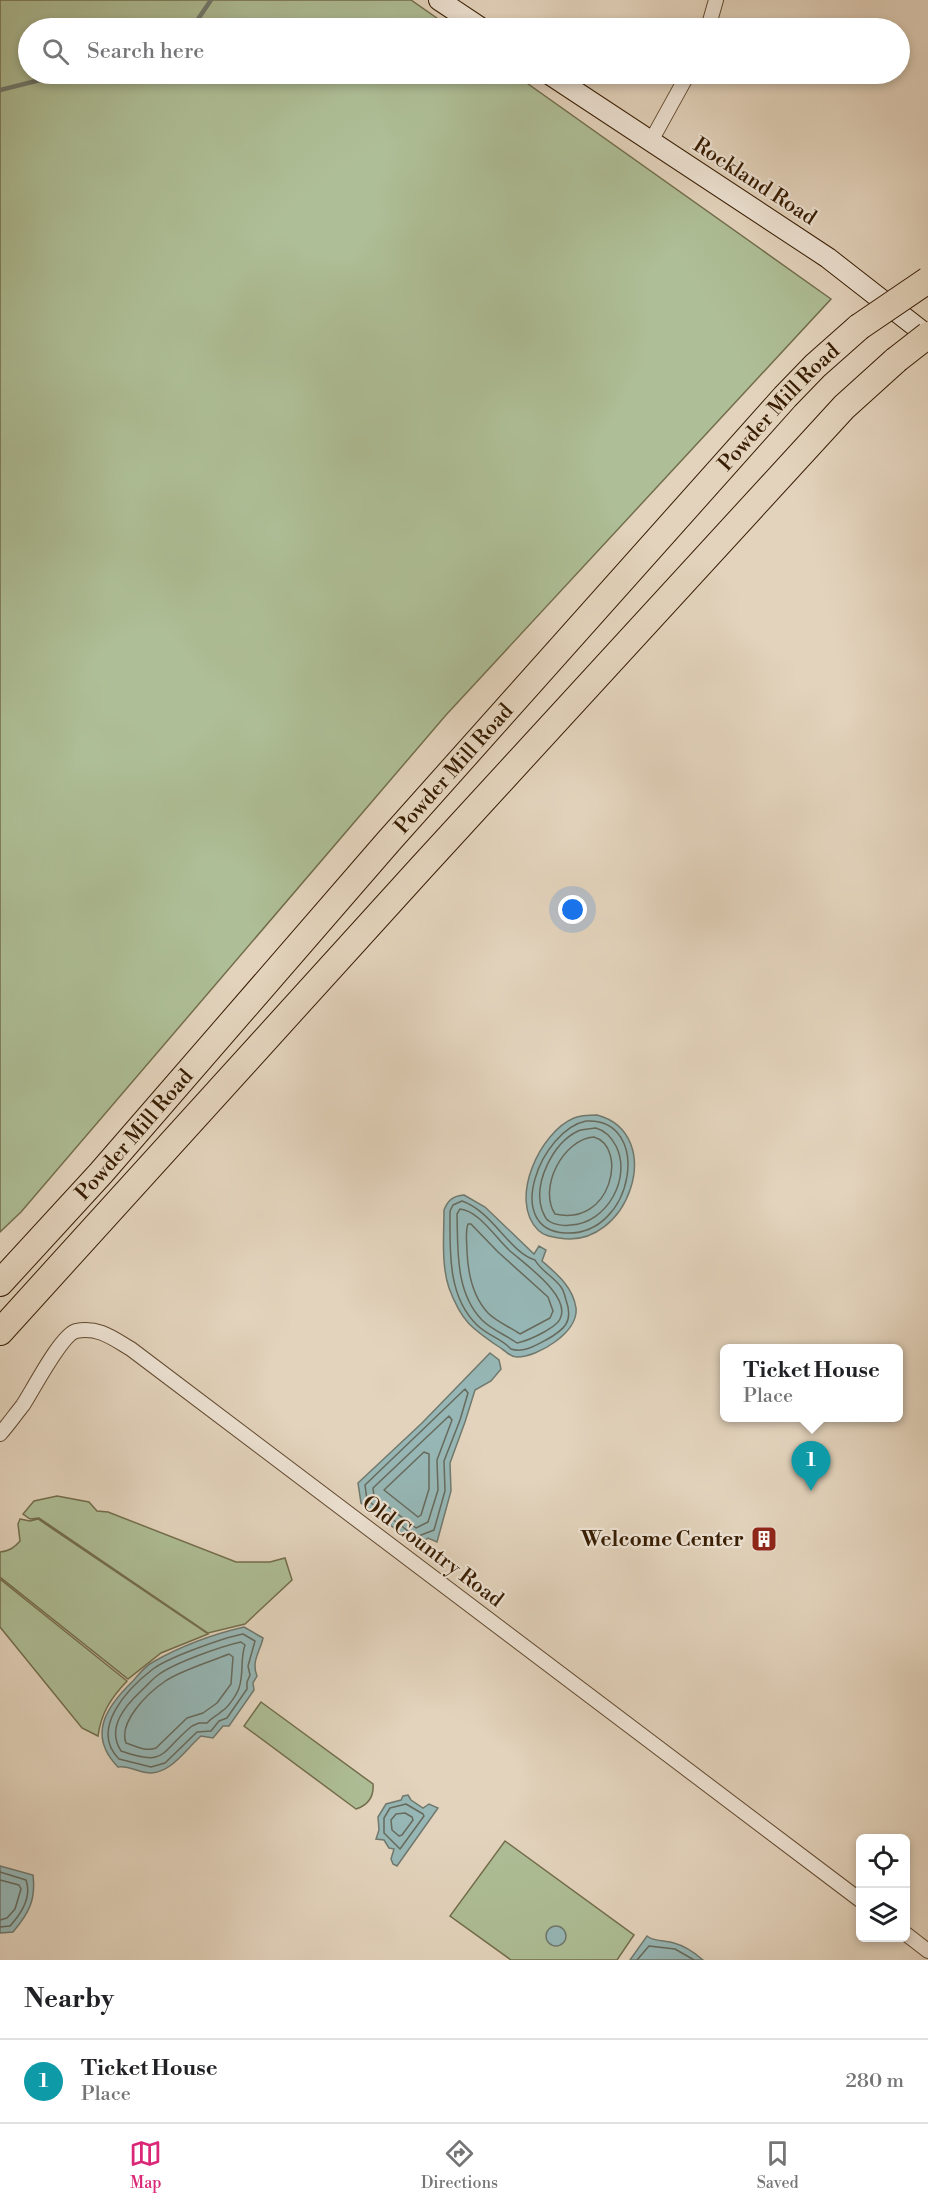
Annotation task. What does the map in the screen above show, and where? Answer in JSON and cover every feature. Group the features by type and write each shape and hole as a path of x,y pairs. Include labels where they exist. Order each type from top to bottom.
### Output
{"highway":[{"name":"Powder Mill Road","path":"0,1283 101,1173 388,842 785,397 815,366 859,327 928,280"},
{"name":"Powder Mill Road","path":"0,1332 421,868 828,425 896,360 928,335"}],"street":[{"path":"439,0 466,18"},
{"path":"711,18 716,0"},
{"name":"Rockland Road","path":"564,84 828,258 928,335"},
{"path":"651,141 682,84"},
{"name":"Old Country Road","path":"0,1434 23,1404 60,1346 73,1332 88,1329 104,1332 131,1349 856,1896"},
{"path":"910,1937 928,1951"}],"green space":[{"path":"0,0 411,0 437,18 18,18 18,84 528,84 831,299 446,715 21,1212 0,1232"},
{"path":"57,1496 89,1502 97,1511 108,1512 236,1562 270,1562 285,1558 292,1580 245,1624 208,1633 39,1518 30,1519 23,1514 34,1501"},
{"path":"20,1519 30,1521 38,1519 208,1634 161,1653 128,1679 0,1577 0,1552 11,1549 20,1541 18,1524"},
{"path":"0,1579 127,1681 108,1706 98,1736 82,1728 0,1627"},
{"path":"261,1702 373,1784 367,1802 356,1809 244,1726"},
{"path":"505,1841 634,1935 617,1960 511,1960 450,1916"}],"water":[{"path":"597,1115 619,1126 631,1144 634,1166 630,1188 620,1210 604,1227 583,1237 559,1238 545,1235 538,1230 530,1217 526,1202 527,1185 532,1168 550,1137 561,1126 577,1117"},
{"path":"464,1195 485,1207 534,1254 539,1246 546,1250 542,1261 564,1282 572,1294 576,1308 571,1326 556,1342 536,1353 512,1356 476,1330 464,1317 454,1300 446,1279 443,1249 444,1210 451,1199"},
{"path":"490,1353 499,1360 501,1369 491,1381 475,1390 450,1463 451,1491 437,1542 428,1538 418,1546 361,1503 358,1483 422,1423"},
{"path":"244,1627 263,1638 255,1661 257,1676 253,1683 254,1690 229,1726 223,1726 213,1738 201,1736 178,1759 159,1772 147,1773 118,1767 103,1744 102,1733 108,1711 123,1691 147,1666 164,1656 198,1641"},
{"path":"408,1795 411,1800 423,1808 429,1804 438,1808 397,1866 391,1859 394,1849 389,1848 384,1840 376,1839 379,1830 378,1817 386,1804 401,1800 403,1796"},
{"path":"0,1866 33,1875 34,1884 30,1906 13,1932 0,1933"},
{"path":"556,1926 563,1929 566,1936 563,1943 556,1946 549,1943 546,1936 549,1929"},
{"path":"647,1936 682,1946 703,1960 630,1960"}],"waterway":[{"path":"199,18 211,0"},
{"path":"0,90 24,84"}],"place":[{"name":"Ticket House","path":"811,1491"},
{"name":"Welcome Center","path":"764,1539"}]}
